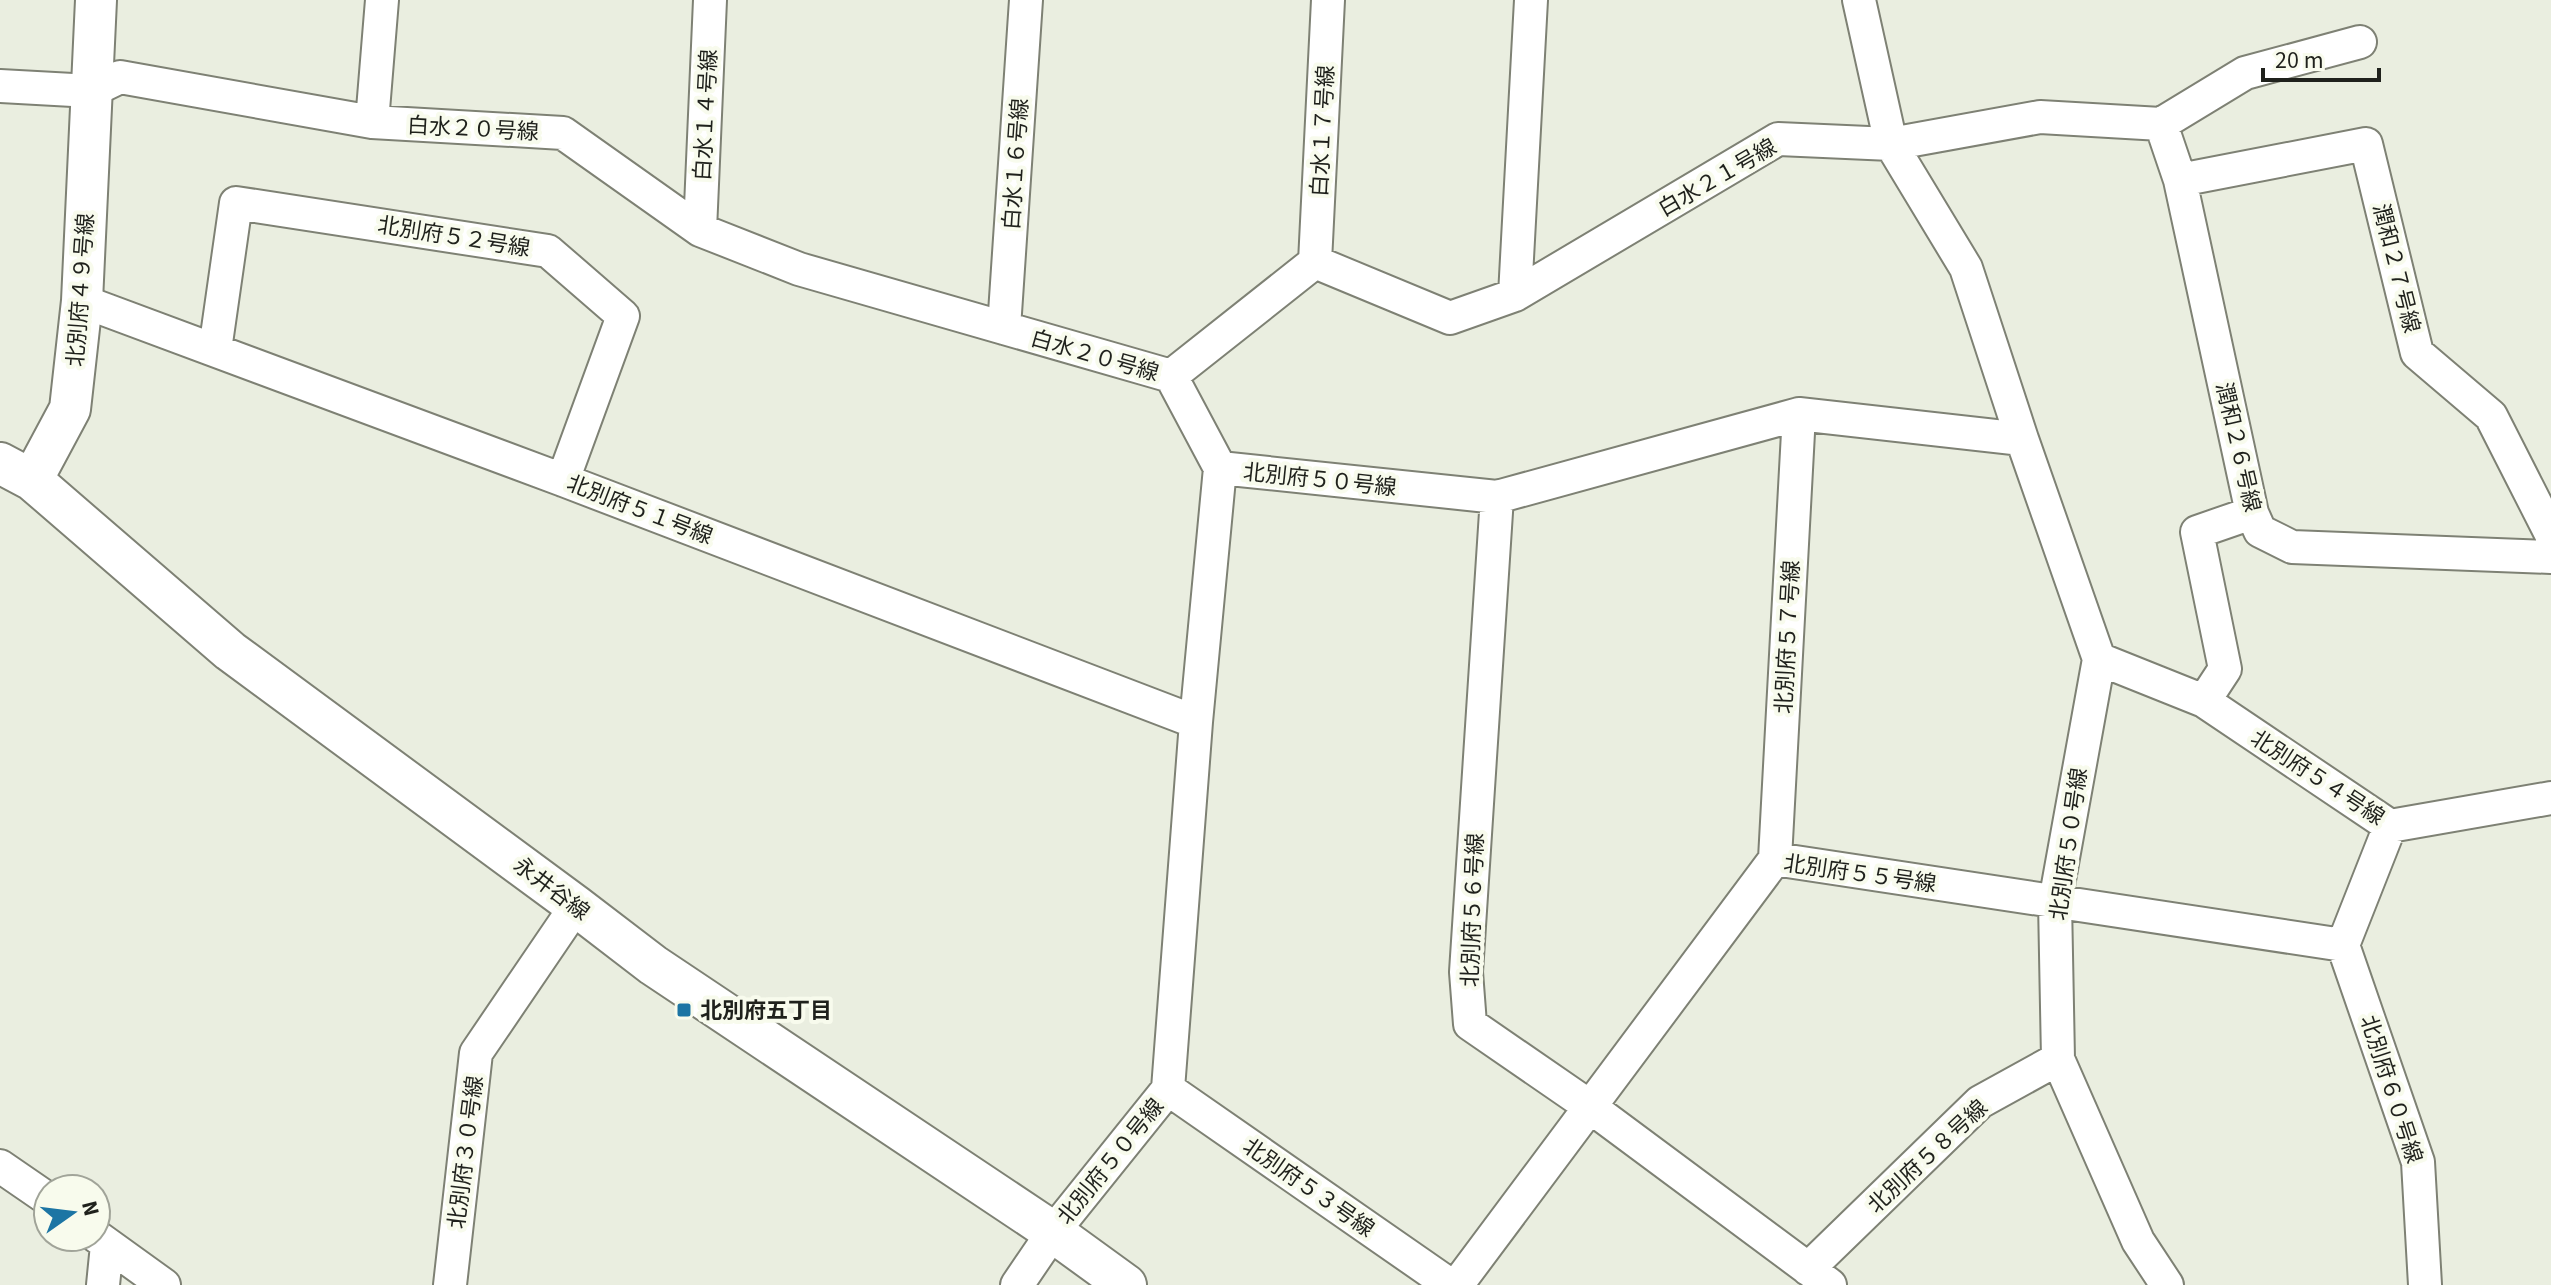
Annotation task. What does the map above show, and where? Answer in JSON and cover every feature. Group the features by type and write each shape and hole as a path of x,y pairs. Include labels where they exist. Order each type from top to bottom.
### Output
{"street":[{"name":"北別府４９号線","path":"16,472 70,409 82,301 96,0"},
{"path":"372,122 382,0"},
{"name":"白水１４号線","path":"700,230 710,0"},
{"name":"白水１６号線","path":"1004,328 1026,0"},
{"name":"白水１７号線","path":"1315,262 1328,0"},
{"path":"1315,262 1450,318 1515,295 1531,0"},
{"path":"1859,0 1891,144"},
{"path":"2161,124 2245,73 2360,42"},
{"name":"白水２０号線","path":"91,91 120,77 372,122 563,133 700,230 799,269 1171,376 1315,262"},
{"path":"0,86 91,91"},
{"name":"白水２１号線","path":"1515,295 1778,139 1891,144 2040,117 2161,124"},
{"name":"潤和２６号線","path":"2161,124 2180,180 2252,513 2260,531 2292,547 2551,557"},
{"name":"北別府５０号線","path":"1891,144 1966,268 2099,659 2055,902 2058,1059 2138,1241 2167,1285"},
{"name":"潤和２７号線","path":"2180,180 2366,144 2417,353 2491,416 2551,534"},
{"name":"北別府５２号線","path":"215,350 236,203 548,251 623,316 563,480"},
{"name":"北別府５１号線","path":"82,301 563,480 1196,722"},
{"path":"1171,376 1220,468"},
{"name":"北別府５０号線","path":"1017,1285 1053,1232 1168,1089 1196,722 1220,468 1497,497 1799,414 2022,439"},
{"name":"北別府５７号線","path":"1775,859 1799,414"},
{"name":"永井谷線","path":"16,472 230,651 653,965 1053,1232 1126,1285"},
{"name":"北別府５６号線","path":"1497,497 1466,972 1470,1024 1589,1106 1819,1277"},
{"path":"2204,701 2225,669 2197,532 2252,513"},
{"name":"北別府５４号線","path":"2099,659 2204,701 2390,826 2551,798"},
{"path":"2343,945 2390,826"},
{"name":"北別府５５号線","path":"1457,1285 1775,859 2343,945"},
{"name":"北別府３０号線","path":"450,1285 476,1053 576,906"},
{"name":"北別府６０号線","path":"2343,945 2418,1162 2425,1285"},
{"name":"北別府５８号線","path":"1819,1277 1980,1102 2058,1059"},
{"name":"北別府５３号線","path":"1168,1089 1450,1285"},
{"path":"0,1166 32,1188"},
{"path":"112,1247 164,1285"},
{"path":"102,1253 103,1285"}],"place":[{"name":"北別府五丁目","path":"684,1010"}]}
